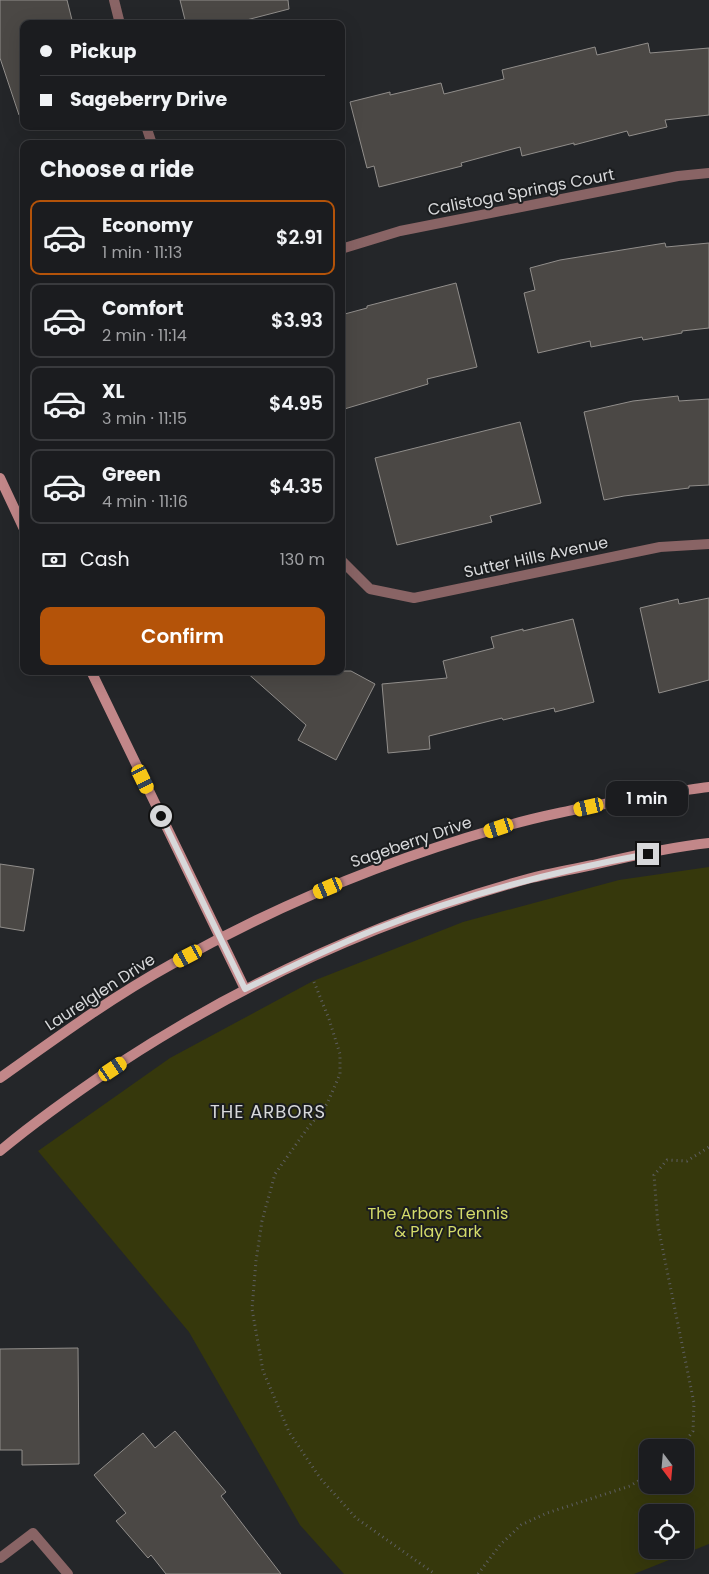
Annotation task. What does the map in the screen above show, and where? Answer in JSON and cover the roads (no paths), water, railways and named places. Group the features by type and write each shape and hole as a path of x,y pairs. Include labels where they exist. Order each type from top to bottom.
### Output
{"street":[{"path":"114,0 119,20"},
{"name":"Calistoga Springs Court","path":"345,249 400,231 678,176 709,173"},
{"path":"0,478 20,520"},
{"name":"Sutter Hills Avenue","path":"345,564 370,589 414,598 660,547 709,544"},
{"path":"93,675 245,989"},
{"name":"Sageberry Drive","path":"220,939 280,909 344,882 422,853 499,828 589,807 709,787"},
{"path":"0,1151 25,1130 145,1048 245,989 304,960 374,930 460,900 532,878 612,860 709,843"},
{"name":"Laurelglen Drive","path":"0,1078 125,992 172,964 220,939"},
{"path":"0,1558 32,1533 68,1574"}],"district":[{"name":"THE ARBORS","path":"268,1111"}],"park label":[{"name":"The Arbors Tennis & Play Park","path":"438,1222"}]}
